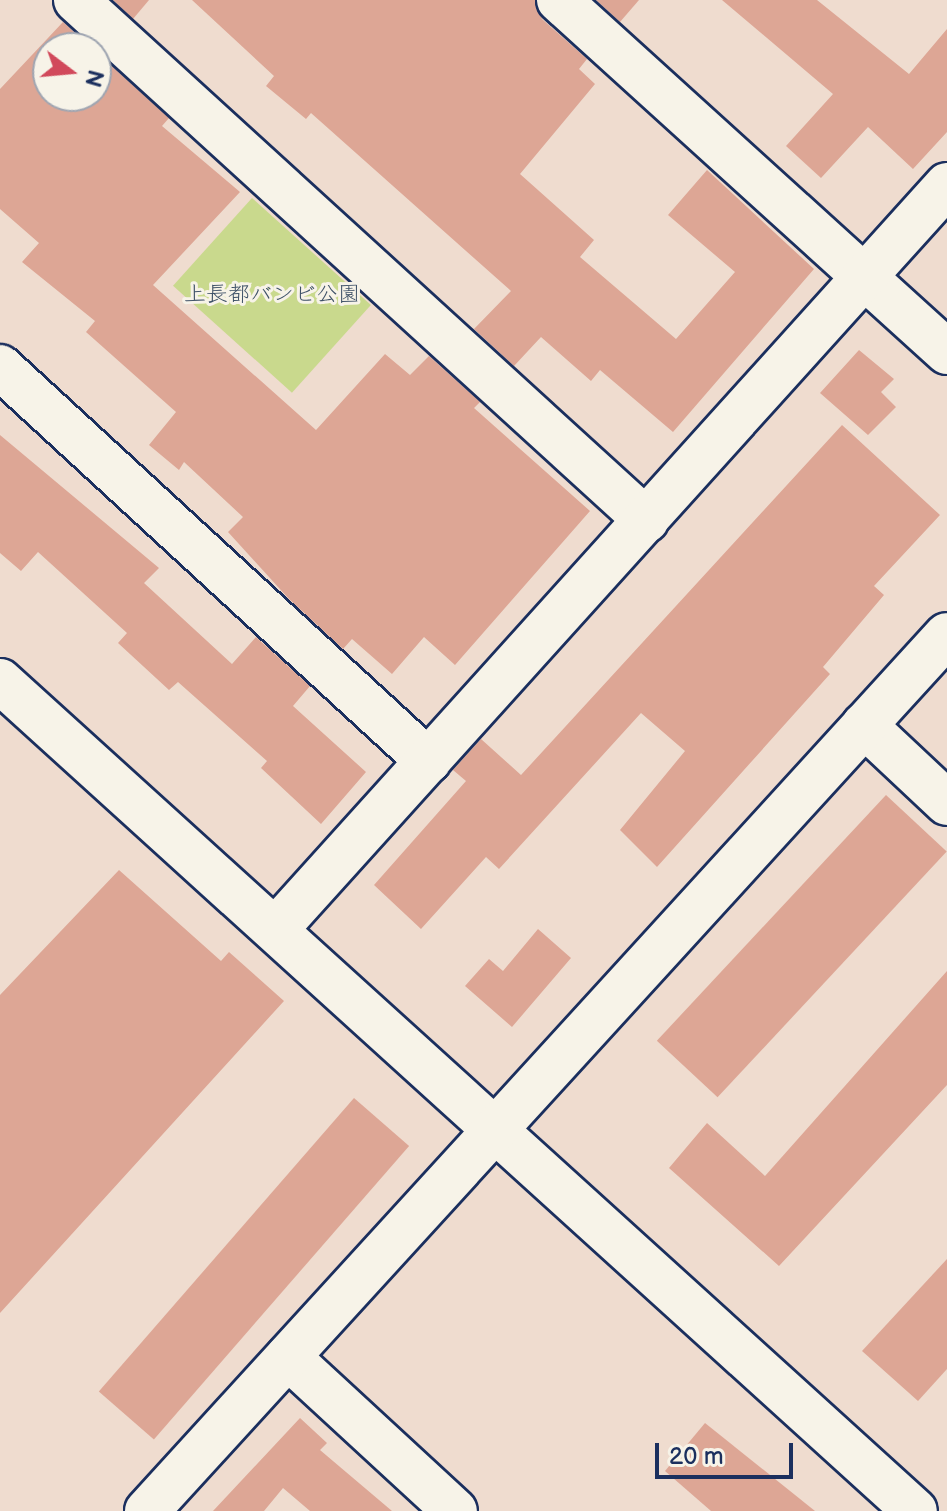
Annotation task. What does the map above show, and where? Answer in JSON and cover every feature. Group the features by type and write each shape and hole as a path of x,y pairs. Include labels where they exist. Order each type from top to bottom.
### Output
{"street":[{"path":"76,0 646,520"},
{"path":"559,0 947,352"},
{"path":"276,929 947,185"},
{"path":"0,367 428,761"},
{"path":"147,1511 947,635"},
{"path":"0,681 915,1511"},
{"path":"864,725 947,803"},
{"path":"288,1357 455,1511"}],"green space":[{"name":"上長都バンビ公園","path":"252,198 371,305 292,393 173,286"}],"building":[{"path":"113,0 149,0 133,19"},
{"path":"192,0 535,0 542,19 587,59 579,69 595,84 520,174 594,240 580,257 676,339 735,272 668,215 707,170 814,269 673,432 600,370 591,381 541,337 514,366 474,329 511,291 311,113 306,119 266,86 274,76"},
{"path":"596,0 639,0 620,22"},
{"path":"722,0 817,0 909,74 947,29 947,132 913,169 868,127 821,178 786,146 833,94"},
{"path":"63,22 74,32 54,32"},
{"path":"32,55 32,112 112,112 112,66 169,118 162,126 240,192 153,285 316,430 385,354 410,375 429,356 480,402 474,408 590,511 455,665 424,637 392,674 352,639 343,649 289,599 228,532 243,517 184,462 179,470 149,445 176,412 86,332 95,321 22,262 39,243 0,209 0,89"},
{"path":"859,350 894,379 881,392 896,407 868,435 820,393"},
{"path":"842,425 940,515 874,586 884,595 823,667 830,674 657,867 620,830 685,751 641,713 499,869 486,857 421,929 374,885 466,781 453,770 481,739 521,775"},
{"path":"0,435 159,568 144,583 232,664 256,637 310,686 293,706 366,772 321,824 261,768 267,761 178,682 169,690 118,643 127,633 38,552 21,571 0,553"},
{"path":"886,795 947,852 718,1097 657,1041"},
{"path":"119,870 221,961 229,952 284,1001 0,1313 0,995"},
{"path":"538,929 571,958 512,1027 465,986 489,959 503,971"},
{"path":"947,971 947,1085 779,1266 669,1168 707,1123 765,1176"},
{"path":"354,1098 409,1146 154,1439 99,1392"},
{"path":"947,1259 947,1369 918,1401 862,1351"},
{"path":"300,1418 327,1443 320,1450 392,1511 310,1511 283,1488 264,1511 213,1511"},
{"path":"705,1423 815,1511 711,1511 665,1471"}]}
